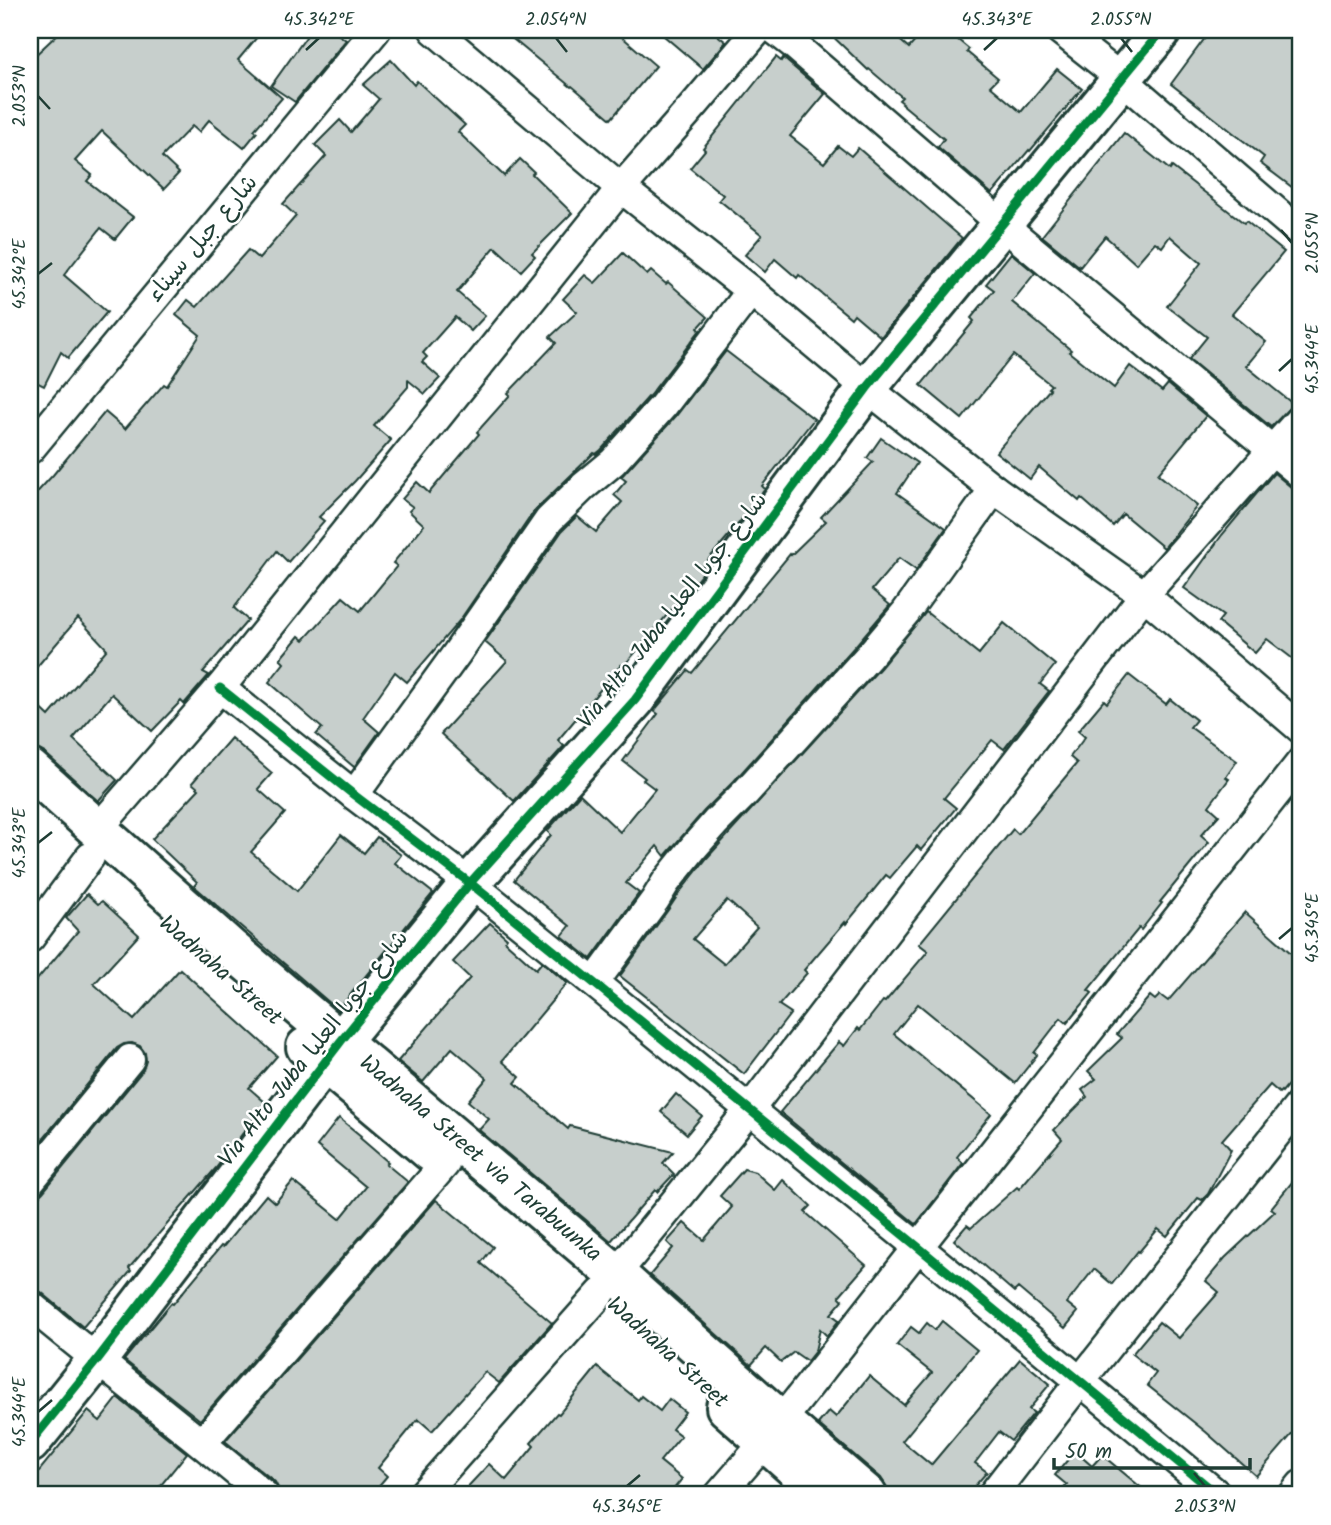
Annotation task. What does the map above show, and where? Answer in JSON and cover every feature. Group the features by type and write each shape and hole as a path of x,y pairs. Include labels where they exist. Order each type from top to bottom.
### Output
{"street":[{"name":"شارع جبل سيناء","path":"30,449 376,30"},
{"path":"434,30 621,188 867,388 994,489 1144,595 1301,729"},
{"path":"1060,30 1122,79 1301,233"},
{"name":"Via Alto Juba شارع جوبا العليا","path":"30,1443 97,1360 333,1052 470,883 635,700 867,388 1162,30"},
{"path":"30,938 93,844 621,188 758,31 793,44 1003,225 1301,474"},
{"path":"354,795 549,520 613,462 663,405 751,291"},
{"path":"422,1495 609,1284 750,1109 1144,595 1301,418"},
{"path":"594,983 694,847 869,656 905,612 994,489"},
{"path":"220,688 470,883 750,1109 1218,1495"},
{"path":"719,1495 773,1432 1301,762"},
{"path":"30,769 93,844"},
{"name":"Wadnaha Street","path":"30,802 93,844 333,1052 445,1164 609,1284 773,1432 825,1495"},
{"name":"Wadnaha Street via Tarabuunka","path":"333,1052 609,1284"},
{"path":"30,1181 130,1059"},
{"path":"992,1495 1301,1103"},
{"path":"202,1443 445,1164"},
{"path":"30,1305 264,1495"},
{"path":"773,1432 867,1495"},
{"path":"1293,1495 1301,1485"}],"building":[{"path":"62,30 263,30 238,60 282,98 254,130 257,132 244,148 209,120 199,132 192,126 162,157 179,173 164,189 102,131 75,161 92,175 87,181 133,217 115,239 101,228 64,275 107,312 68,358 61,352 44,386 30,379 30,60"},
{"path":"311,30 332,30 346,40 295,102 271,86"},
{"path":"502,30 614,30 656,66 611,119"},
{"path":"657,30 711,30 726,42 703,69"},
{"path":"826,30 888,30 909,48 925,30 946,30 998,78 990,86 1021,112 1057,69 1082,89 992,194 938,147 944,139 902,104 899,100 902,97 868,70"},
{"path":"1211,30 1301,30 1301,194 1260,163 1264,157 1171,84"},
{"path":"776,57 781,61 783,58 825,94 790,136 824,163 838,146 851,156 858,148 962,238 881,337 854,314 851,318 775,259 765,272 745,255 762,235 719,200 723,195 690,168"},
{"path":"391,60 414,85 417,81 465,125 458,132 504,176 520,159 572,213 532,253 535,256 521,271 495,247 457,292 485,316 471,331 455,317 423,353 427,357 422,362 440,378 425,394 408,380 408,387 374,426 391,440 319,517 324,521 288,562 277,551 234,608 248,620 203,672 209,675 184,704 181,701 152,731 112,694 73,739 117,780 98,801 45,753 30,748 30,698 49,716 107,649 78,618 30,675 30,500 105,412 125,429 164,384 167,386 200,335 176,315 188,300 197,307 248,250 259,259 296,216 283,204 326,156 315,145 340,120 351,132 379,99 363,85"},
{"path":"1124,133 1170,170 1172,167 1284,252 1232,314 1266,342 1246,366 1293,404 1271,427 1189,359 1207,337 1167,306 1201,263 1170,236 1162,247 1155,242 1136,264 1105,236 1080,267 1042,236"},
{"path":"623,253 647,275 651,271 666,284 668,282 708,317 650,395 601,450 594,453 535,510 460,620 407,682 395,672 363,718 379,732 354,767 316,735 322,728 269,682 284,663 280,659 299,636 304,640 343,597 360,611 397,566 393,563 424,525 409,511 413,507 402,499 417,482 429,493 510,395 508,393 556,343 550,337 577,312 563,299 585,275 595,283"},
{"path":"1011,253 1035,273 1012,302 1071,350 1069,352 1114,388 1130,366 1162,391 1168,384 1206,416 1158,474 1197,506 1164,548 1123,514 1113,526 1039,467 1030,479 996,452 1051,385 1013,355 962,419 921,385 974,321 971,318 994,290 986,284"},
{"path":"726,351 814,419 762,486 765,489 702,567 705,569 701,575 558,740 564,746 514,801 441,734 507,661 485,642 562,531 577,516 596,532 622,502 614,495 626,481 621,477 676,416"},
{"path":"881,438 917,463 897,493 946,528 916,570 899,558 872,590 890,605 665,856 657,846 626,883 639,893 591,959 562,936 570,926 514,880 551,835 547,831 580,794 620,832 655,789 623,761 658,714 654,711 688,670 692,673 790,554 826,521 821,517 873,462 867,458"},
{"path":"1274,473 1291,487 1301,490 1301,665 1267,639 1255,653 1218,622 1223,616 1184,588 1222,535"},
{"path":"926,612 979,654 1004,623 1055,665 1040,684 1049,691 1004,749 992,740 944,798 956,808 921,850 917,846 890,878 886,875 804,970 807,973 779,1005 791,1013 744,1074 620,976 707,858 881,667","holes":["727,900 757,927 724,964 693,939"]},
{"path":"1129,675 1166,704 1170,699 1196,720 1190,727 1237,761 1226,777 1229,779 1209,806 1219,815 1201,835 1209,842 1141,930 1139,928 1088,990 1092,993 1067,1023 1061,1018 1015,1083 918,1004 894,1034 991,1114 957,1157 963,1163 916,1224 780,1112 839,1042 844,1046 858,1028 860,1030 928,951 919,944 1013,829 1018,834 1077,763 1070,757 1085,737 1078,731 1104,700 1107,703"},
{"path":"231,738 272,773 258,789 285,813 251,852 297,891 341,835 364,853 377,837 401,855 395,863 433,893 338,1010 194,886 197,882 152,839 199,789 192,783"},
{"path":"87,894 98,904 102,901 139,935 94,984 134,1020 180,969 277,1056 249,1088 266,1103 216,1168 129,1268 131,1271 83,1327 41,1292 30,1289 30,1205 143,1070 146,1061 140,1046 132,1043 117,1048 37,1146 30,1139 30,988 78,931 66,918"},
{"path":"1245,912 1301,962 1301,1069 1282,1092 1279,1093 1270,1085 1222,1140 1231,1150 1208,1194 1202,1200 1198,1198 1167,1236 1158,1229 1112,1284 1094,1269 1067,1303 1078,1312 1065,1328 1018,1288 1014,1292 954,1240 967,1225 971,1228 1017,1187 1019,1189 1062,1139 1054,1130 1087,1097 1082,1090 1096,1079 1088,1071 1122,1038 1117,1034 1150,996 1155,1000 1160,995 1168,1001"},
{"path":"490,923 507,938 505,941 536,969 542,962 567,983 502,1061 520,1077 515,1083 568,1129 570,1126 673,1152 663,1163 674,1174 657,1192 655,1190 611,1241 479,1130 489,1119 468,1101 487,1078 452,1048 423,1082 398,1061 470,978 453,962"},
{"path":"676,1094 702,1116 687,1134 661,1112"},
{"path":"339,1118 408,1182 200,1420 124,1360 266,1195 275,1203 293,1181 340,1219 366,1187 317,1146"},
{"path":"744,1169 755,1172 775,1190 783,1180 811,1206 805,1212 866,1265 839,1296 843,1300 831,1314 839,1320 827,1336 820,1329 815,1351 807,1361 794,1352 781,1362 766,1348 751,1365 650,1275 673,1248 667,1242 684,1223 704,1240 732,1207 720,1196"},
{"path":"1301,1171 1301,1424 1256,1476 1147,1385 1156,1373 1132,1354 1159,1322 1179,1338 1219,1292 1206,1281 1225,1258 1275,1211 1271,1208"},
{"path":"436,1200 493,1247 481,1263 552,1323 499,1383 485,1372 432,1431 418,1419 378,1468 387,1476 371,1495 284,1495 275,1482 225,1441"},
{"path":"942,1321 977,1350 902,1441 931,1465 1020,1359 1050,1384 1029,1409 1034,1413 1011,1441 999,1432 975,1463 987,1472 967,1495 888,1495 887,1487 881,1478 818,1424 829,1411 836,1417 869,1376 904,1405 932,1373 897,1345 911,1327 919,1333 927,1323 935,1330"},
{"path":"597,1367 638,1400 641,1396 660,1411 669,1399 685,1412 672,1429 681,1436 660,1461 682,1479 669,1495 460,1495 489,1464 506,1480 534,1446 531,1443 557,1413 559,1414"},
{"path":"118,1398 187,1453 153,1495 30,1495 30,1482 88,1411 100,1421"},
{"path":"1075,1451 1092,1466 1102,1455 1150,1495 1058,1495 1067,1485 1055,1475"}],"cycle path":[{"path":"30,1443 97,1360 341,1041 470,883 635,700 867,388 1162,30"},
{"path":"220,688 594,983 1218,1495"}]}
